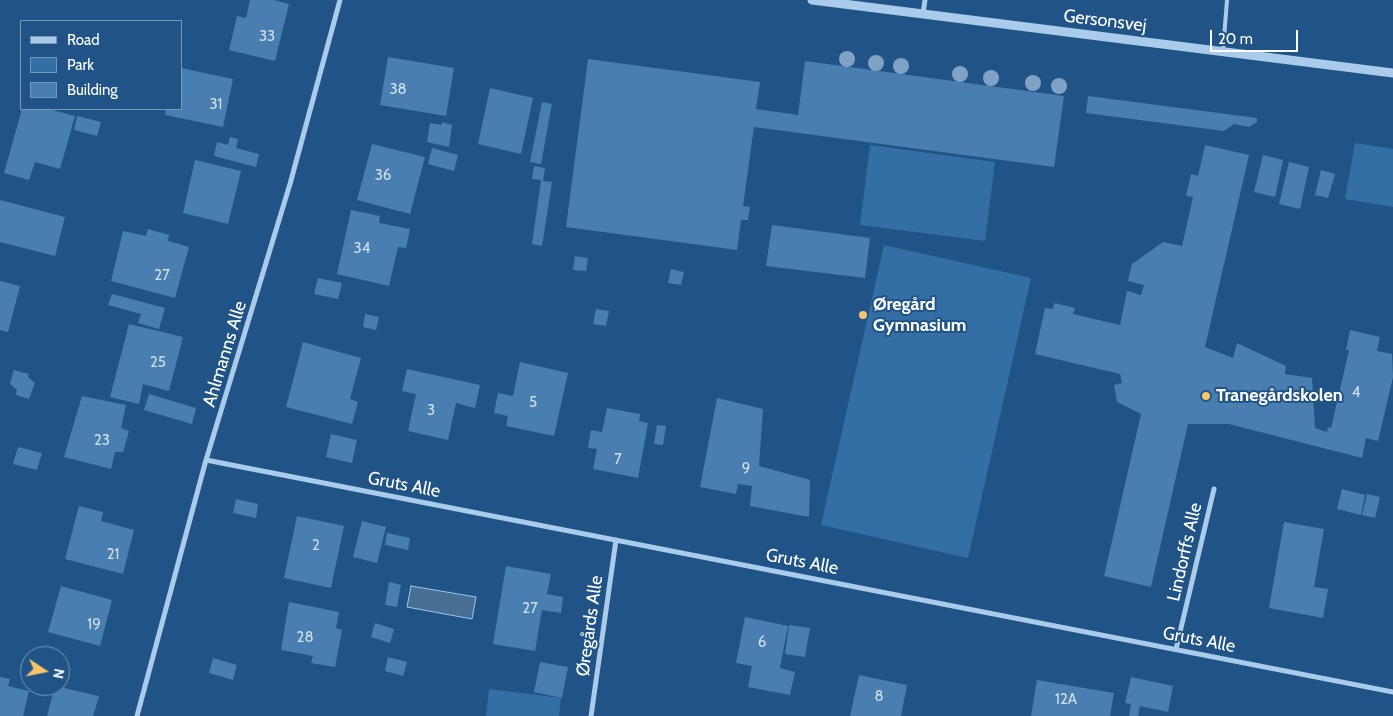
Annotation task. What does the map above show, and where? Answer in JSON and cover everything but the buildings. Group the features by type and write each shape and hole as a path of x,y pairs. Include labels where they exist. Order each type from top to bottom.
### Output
{"street":[{"name":"Ahlmanns Alle","path":"137,716 206,460 290,184 340,0"},
{"name":"Gersonsvej","path":"812,0 923,16 1393,73"},
{"path":"923,16 925,0"},
{"name":"Gruts Alle","path":"206,460 1393,692"},
{"name":"Lindorffs Alle","path":"1176,650 1214,489"},
{"name":"Øregårds Alle","path":"591,716 616,540"}],"lane":[{"path":"1223,51 1227,0"}],"green space":[{"path":"1355,143 1393,149 1393,207 1345,199"},
{"path":"870,145 995,162 985,241 860,225"},
{"path":"884,245 1031,278 968,558 821,525"},
{"path":"489,689 561,698 559,716 486,716"}],"shaded area":[{"path":"411,586 476,597 472,619 407,607"}],"place":[{"name":"Øregård Gymnasium","path":"863,315"},
{"name":"Tranegårdskolen","path":"1206,396"}]}
